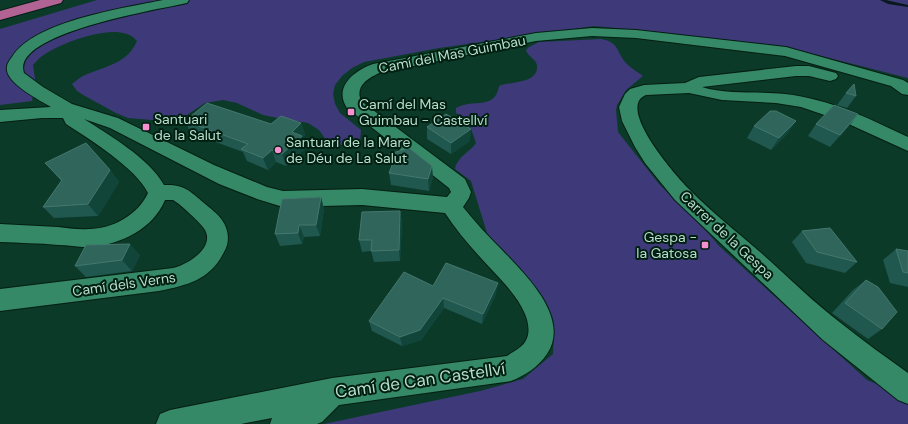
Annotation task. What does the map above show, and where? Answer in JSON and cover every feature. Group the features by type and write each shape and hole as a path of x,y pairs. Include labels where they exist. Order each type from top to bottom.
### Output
{"highway":[{"path":"0,6 21,0"},
{"path":"0,16 56,0"}],"street":[{"path":"71,110 19,77 15,72 14,66 23,52 39,39 72,25 182,0"},
{"name":"Camí del Mas Guimbau","path":"450,204 457,200 461,195 461,189 456,181 353,104 350,99 353,85 365,72 396,63 536,37 592,32 664,37 786,52 897,83 908,90"},
{"path":"908,95 897,95 835,76 802,70 699,82 694,84 692,88 706,94 785,98 812,104 841,114 908,145"},
{"name":"Carrer de la Gespa","path":"692,88 644,90 636,93 630,98 628,107 631,121 642,143 652,158 682,195 832,332 871,364 908,390"},
{"path":"0,233 81,238 110,235 128,227 143,216 153,205 158,193 153,182 107,142 72,120 71,110"},
{"path":"0,116 71,110 100,117 236,183 270,196 298,200 362,197 441,205 450,204"},
{"name":"Camí dels Verns","path":"0,300 159,281 176,278 196,269 205,262 216,247 218,232 214,226 181,194 173,192 158,193"},
{"name":"Camí de Can Castellví","path":"170,424 332,392 511,368 530,357 541,337 542,324 538,312 525,290 460,220 450,204"},
{"path":"284,424 312,412 332,392"}],"shaded area":[{"path":"97,0 908,0 908,78 782,46 594,26 439,48 364,62 352,68 342,76 335,85 333,94 335,104 340,113 361,130 360,142 341,145 326,140 319,130 308,123 263,115 237,103 223,100 205,103 176,122 128,118 116,113 77,91 72,84 83,76 115,63 128,55 137,41 129,35 118,32 90,35 62,45 42,56 33,65 35,79 32,101 0,105 0,29"},
{"path":"607,40 615,45 627,64 643,76 626,90 617,105 618,132 659,184 719,246 867,380 884,387 908,403 908,424 324,424 480,391 523,379 553,354 554,330 537,298 487,233 471,181 455,169 458,161 476,143 468,120 456,113 456,108 463,105 482,103 493,99 497,94 499,86 523,81 534,76 537,65 526,50 539,42"}],"building":[{"path":"854,84 856,96 846,93"},
{"path":"207,103 271,124 281,116 301,123 292,132 302,136 282,154 272,150 263,158 241,149 248,144 185,121"},
{"path":"834,105 858,114 840,135 816,124"},
{"path":"770,111 776,111 796,121 779,138 754,126"},
{"path":"446,114 471,129 451,143 427,127"},
{"path":"86,143 110,170 88,204 43,207 62,180 45,163"},
{"path":"409,148 432,166 428,179 389,173 393,163 389,154"},
{"path":"321,197 316,225 299,225 298,233 275,234 282,199"},
{"path":"400,211 399,250 371,251 372,240 359,240 362,212"},
{"path":"830,228 857,262 817,252 802,231"},
{"path":"130,244 122,260 75,266 86,245"},
{"path":"896,249 908,251 908,273 903,272"},
{"path":"446,263 498,283 483,314 443,298 420,330 400,337 369,321 404,272 433,286"},
{"path":"866,280 878,287 897,312 882,329 845,303"}],"waterway":[{"path":"882,0 908,6"}],"place":[{"name":"Camí del Mas Guimbau - Castellví","path":"351,112"},
{"name":"Santuari de la Salut","path":"146,127"},
{"name":"Santuari de la Mare de Déu de La Salut","path":"278,150"},
{"name":"Gespa - la Gatosa","path":"705,245"}]}
